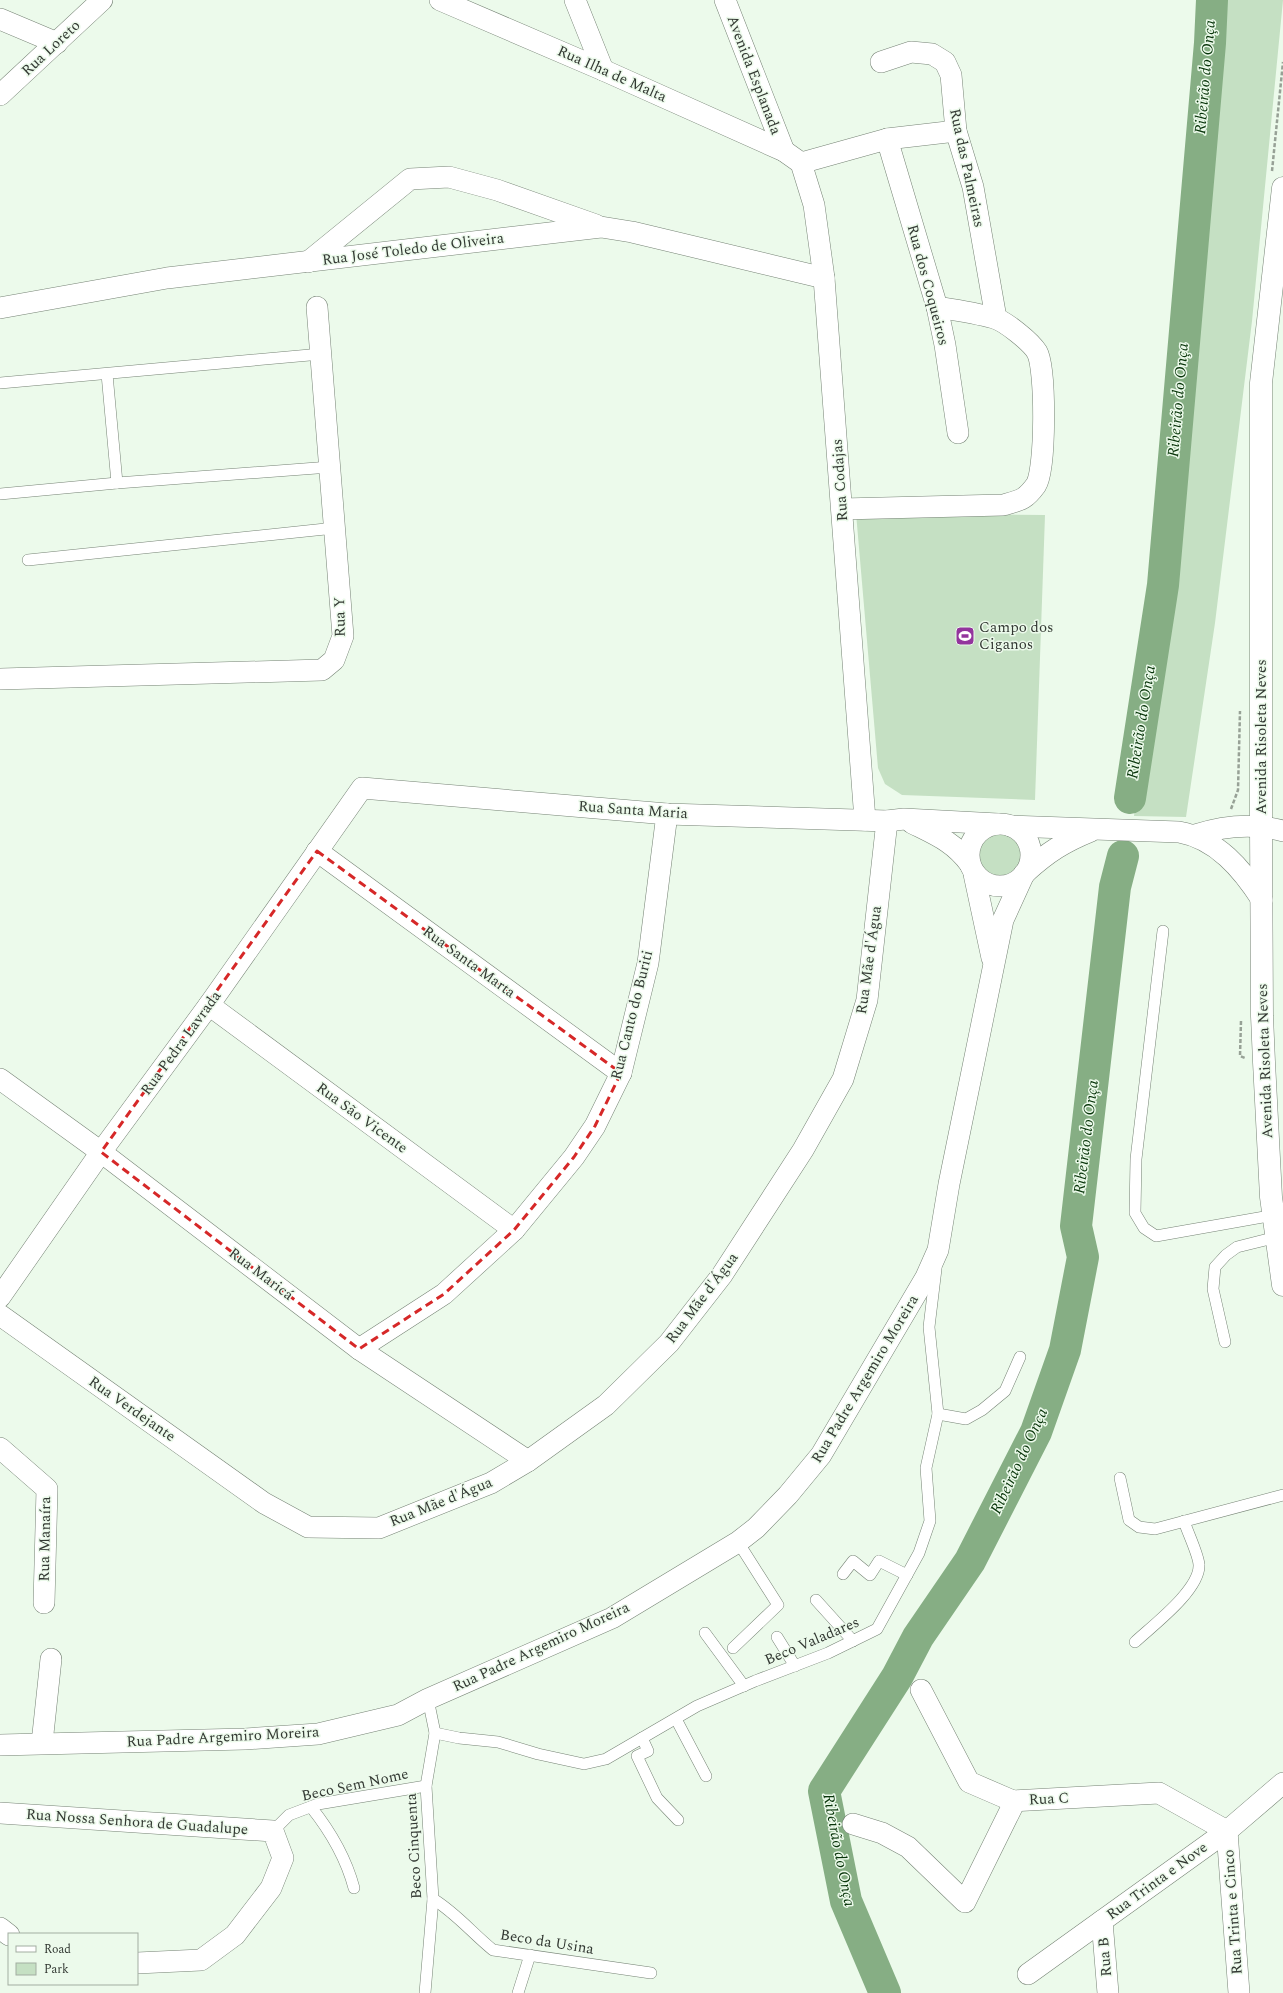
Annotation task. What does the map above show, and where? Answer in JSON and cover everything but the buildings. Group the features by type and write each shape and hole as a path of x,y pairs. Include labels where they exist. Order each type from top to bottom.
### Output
{"highway":[{"name":"Avenida Risoleta Neves","path":"1283,188 1261,383 1262,1016 1271,1197 1278,1224 1283,1286"}],"street":[{"name":"Rua Loreto","path":"0,95 102,0"},
{"name":"Rua Ilha de Malta","path":"440,0 603,70 784,151"},
{"path":"575,0 603,70"},
{"name":"Avenida Esplanada","path":"725,0 784,151"},
{"path":"0,19 57,42"},
{"name":"Rua das Palmeiras","path":"881,62 911,52 932,54 945,62 950,75 956,131 973,187 996,318"},
{"path":"784,151 801,163 887,139 956,131"},
{"name":"Rua dos Coqueiros","path":"887,139 937,307 945,345 958,434"},
{"name":"Rua Codajas","path":"801,163 814,205 824,278 865,820"},
{"path":"308,262 410,179 449,177 497,190 601,227"},
{"name":"Rua José Toledo de Oliveira","path":"0,308 167,278 601,227 632,232 824,278"},
{"path":"842,509 1004,505 1025,499 1037,483 1044,455 1041,372 1037,352 1023,337 996,318 937,307"},
{"name":"Rua Y","path":"0,680 322,670 334,660 343,636 317,308"},
{"name":"Rua Santa Maria","path":"362,788 667,814 896,820 1187,834 1217,828 1261,828 1283,831"},
{"name":"Rua Pedra Lavrada","path":"0,1297 101,1152 209,1005 362,788"},
{"name":"Rua Canto do Buriti","path":"359,1349 444,1294 514,1230 574,1157 595,1126 621,1073 648,962 667,814"},
{"name":"Rua Santa Maria","path":"896,820 952,844 960,852 972,869"},
{"name":"Rua Mãe d'Água","path":"264,1503 308,1527 379,1528 491,1484 528,1461 606,1405 669,1343 722,1275 803,1150 843,1079 866,1000 896,820"},
{"path":"1005,825 1026,837 1030,845 1031,855 1025,873 1010,885 1000,887 981,881 972,869 970,846 974,837 981,830 1005,825"},
{"name":"Rua Santa Maria","path":"1025,873 1045,854 1060,845 1105,829"},
{"path":"1187,834 1216,848 1235,864 1249,880 1262,900"},
{"name":"Rua Santa Marta","path":"317,851 621,1073"},
{"name":"Rua Padre Argemiro Moreira","path":"972,869 993,965"},
{"name":"Rua Padre Argemiro Moreira","path":"0,1740 10,1745 245,1739 318,1734 398,1716 428,1699 612,1618 738,1542 756,1528 788,1495 822,1455 926,1277 938,1250 949,1184 1003,920 1025,873"},
{"name":"Rua São Vicente","path":"209,1005 514,1230"},
{"name":"Rua Maricá","path":"0,1080 101,1152 359,1349 528,1461"},
{"name":"Rua Verdejante","path":"0,1316 264,1503"},
{"name":"Rua Manaíra","path":"0,1448 47,1489 44,1603"},
{"path":"42,1743 51,1659"},
{"name":"Rua C","path":"921,1690 969,1782 1016,1801 1159,1793 1227,1831"},
{"name":"Rua Trinta e Nove","path":"1028,1974 1227,1831 1283,1783"},
{"path":"853,1824 882,1833 908,1847 965,1902 1016,1801"},
{"name":"Rua Nossa Senhora de Guadalupe","path":"0,1813 273,1831"},
{"path":"138,1963 201,1960 236,1935 271,1888 283,1858 273,1831"},
{"name":"Rua Trinta e Cinco","path":"1227,1831 1239,1993"},
{"name":"Rua B","path":"1102,1921 1108,1993"},
{"path":"0,1928 8,1934"}],"lane":[{"path":"0,383 321,354"},
{"path":"107,374 117,483"},
{"path":"0,494 117,483 330,467"},
{"path":"28,560 334,528"},
{"path":"1163,931 1136,1159 1135,1213 1144,1228 1156,1236 1278,1224"},
{"path":"1225,1342 1213,1289 1215,1267 1226,1255 1237,1247 1278,1224"},
{"name":"Beco Valadares","path":"435,1733 459,1738 498,1742 538,1754 584,1764 606,1759 697,1706 828,1653 877,1629 919,1553 930,1521 926,1468 938,1414 930,1327 938,1250"},
{"path":"938,1414 966,1419 982,1410 1005,1391 1020,1357"},
{"path":"1120,1478 1129,1520 1139,1527 1155,1529 1283,1495"},
{"path":"1135,1642 1183,1596 1197,1576 1200,1564 1184,1521"},
{"path":"733,1648 778,1605 738,1542"},
{"path":"843,1574 853,1561 870,1575 879,1561 907,1575"},
{"path":"816,1600 853,1641"},
{"path":"705,1633 744,1686"},
{"path":"777,1637 795,1666"},
{"name":"Beco Cinquenta","path":"425,1993 434,1899 426,1786 435,1733 428,1699"},
{"path":"676,1718 706,1776"},
{"path":"642,1738 648,1751 637,1756 657,1798 678,1820"},
{"name":"Beco Sem Nome","path":"273,1831 289,1815 311,1807 426,1786"},
{"path":"311,1807 328,1829 349,1869 354,1888"},
{"name":"Beco da Usina","path":"434,1899 451,1910 476,1936 493,1950 650,1973"},
{"path":"518,1993 530,1955"}],"highlighted area":[{"path":"317,851 621,1073 595,1126 574,1157 514,1230 444,1294 359,1349 101,1152"}],"green space":[{"path":"1219,0 1283,0 1252,321 1215,623 1186,817 1134,816 1158,649 1191,328"},
{"name":"Campo dos Ciganos","path":"856,513 1045,515 1035,800 902,795 885,784 878,768"},
{"path":"1009,831 1022,843 1026,854 1025,859 1023,865 1013,879 993,880 985,875 975,858 974,850 979,840 991,832"}],"waterway":[{"name":"Ribeirão do Onça","path":"1130,798 1163,585 1210,43 1212,0"},
{"name":"Ribeirão do Onça","path":"885,1993 846,1901 824,1791 897,1677 918,1637 970,1561 1036,1432 1065,1350 1083,1257 1076,1226 1115,887 1123,856"}],"place":[{"name":"Campo dos Ciganos","path":"965,636"}]}
